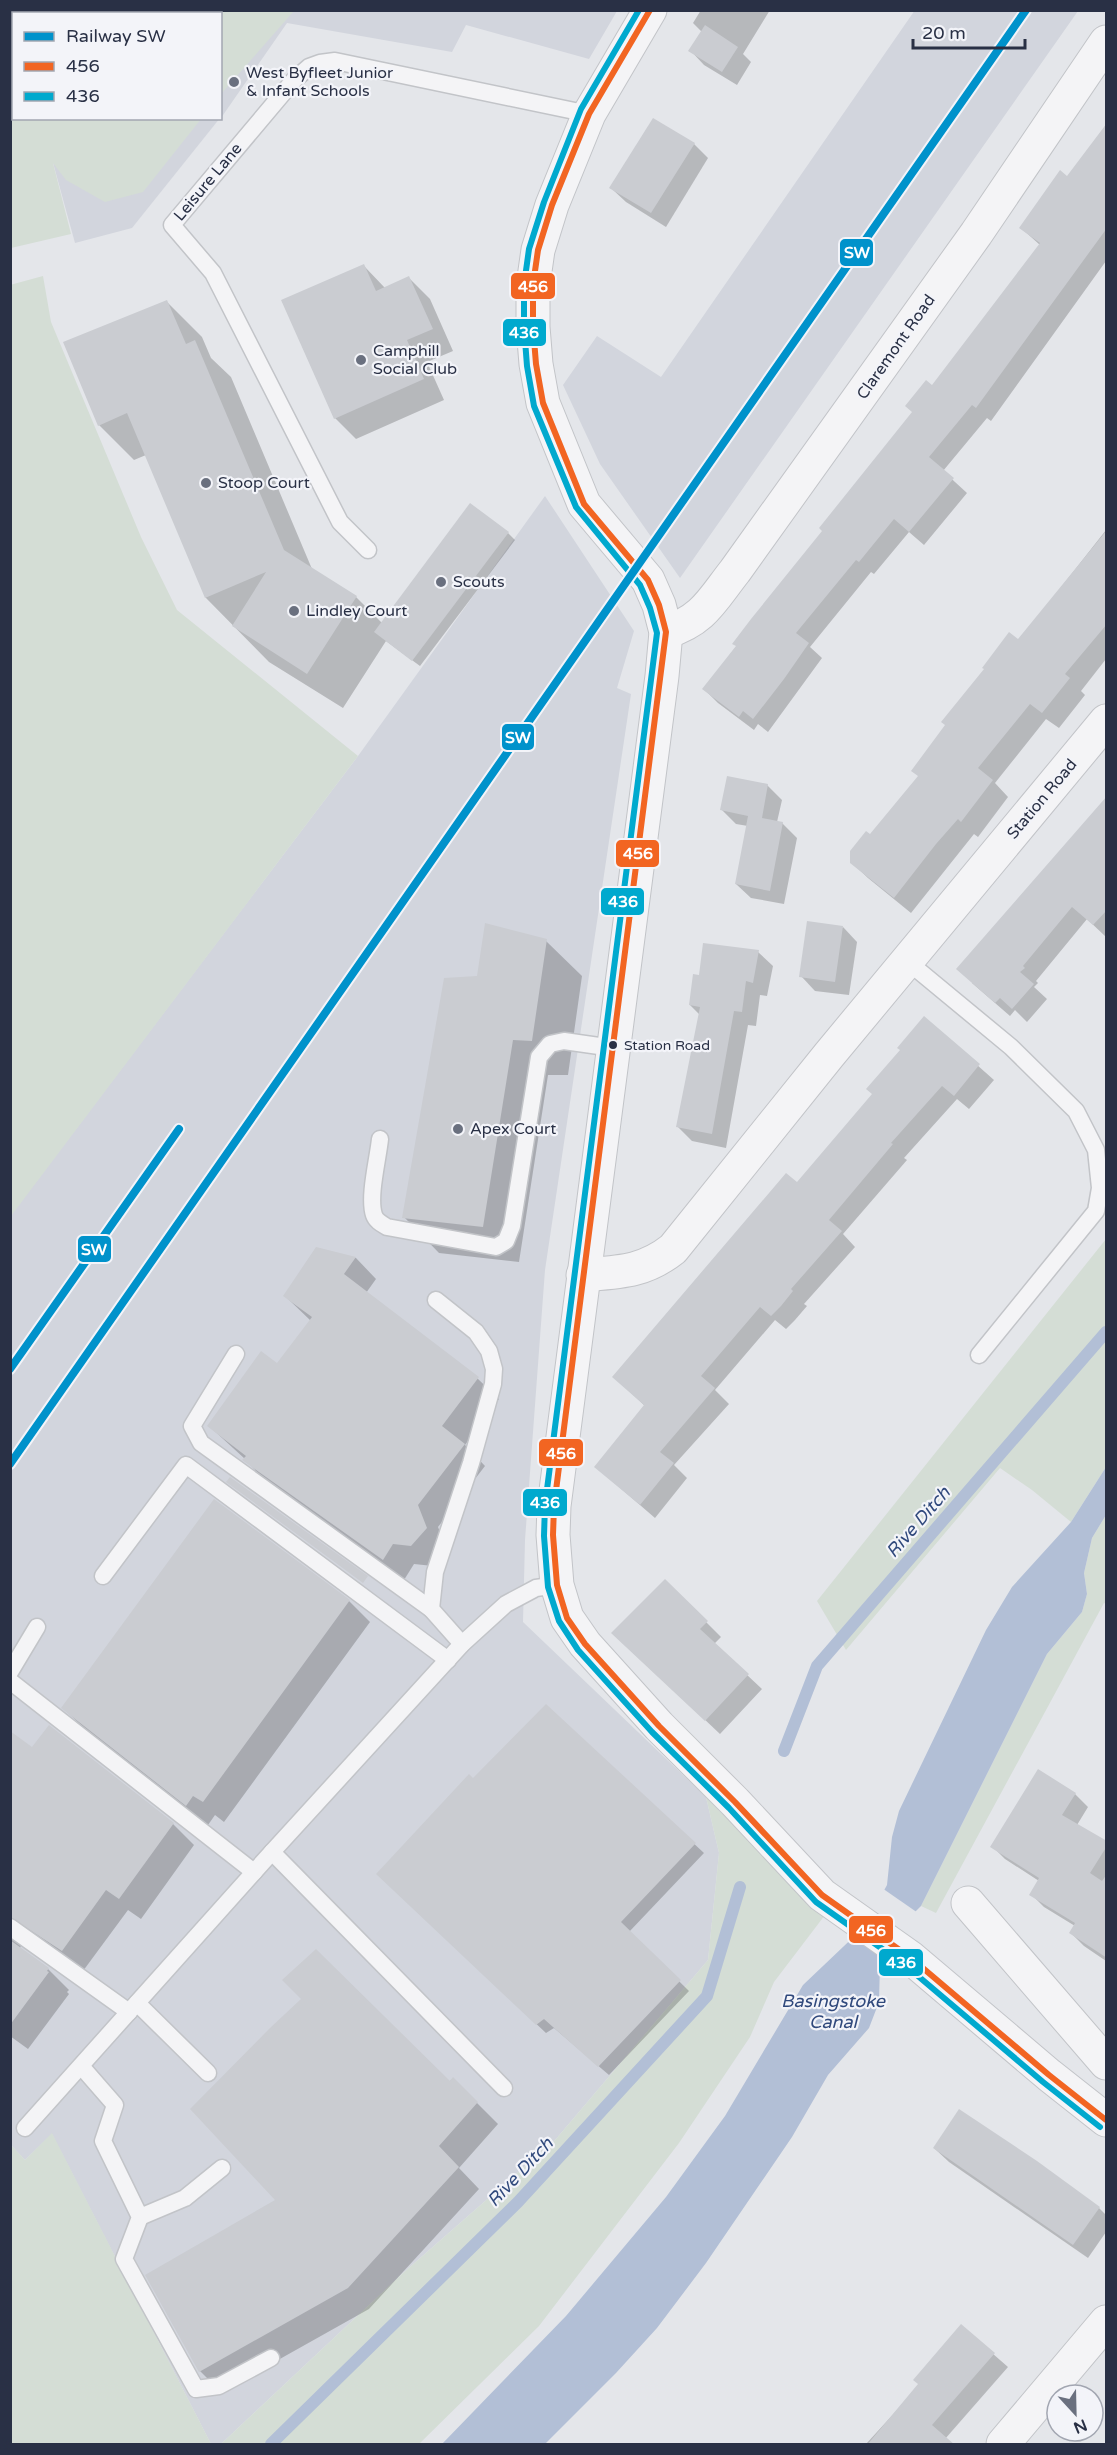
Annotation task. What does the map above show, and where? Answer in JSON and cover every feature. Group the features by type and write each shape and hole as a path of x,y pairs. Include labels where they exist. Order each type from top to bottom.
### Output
{"street":[{"path":"650,10 589,114 552,205 538,250 533,285 536,364 543,403 584,504 648,580 660,605 666,632 554,1506 553,1553 557,1585 567,1618 585,1644 659,1726 735,1802 822,1895 911,1958 1049,2075 1107,2120"},
{"name":"Claremont Road","path":"666,632 698,618 735,571 976,234 1107,42"},
{"name":"Station Road","path":"583,1275 621,1272 643,1267 657,1262 674,1249 907,961 1107,721"},
{"path":"968,1904 1107,2063"},
{"path":"1003,2445 1107,2322"}],"lane":[{"name":"Leisure Lane","path":"368,550 340,522 213,273 172,225 294,80 309,67 320,63 335,61 589,114"},
{"path":"907,961 1011,1047 1076,1111 1096,1150 1100,1188 1096,1211 979,1355"},
{"path":"380,1139 372,1204 374,1217 380,1223 387,1227 496,1247 506,1240 512,1226 539,1057 550,1044 564,1041 613,1048"},
{"path":"431,1609 435,1572 471,1463 493,1384 494,1369 489,1351 476,1332 436,1300"},
{"path":"236,1354 192,1426 201,1443 431,1609 462,1644"},
{"path":"103,1576 186,1465 448,1660"},
{"path":"25,2128 462,1644 506,1604 536,1588 557,1585"},
{"path":"10,1672 37,1627"},
{"path":"10,1681 254,1872"},
{"path":"272,1852 504,2088"},
{"path":"10,1927 133,2007 208,2073"},
{"path":"81,2066 115,2105 103,2140 140,2217"},
{"path":"222,2168 185,2198 140,2217 124,2259 196,2389 219,2386 271,2358"}],"shaded area":[{"path":"11,10 303,11 293,12 222,93 222,12 12,12 12,120 200,120 143,192 105,202 66,180 53,163 71,234 11,248"},
{"path":"915,10 1078,11 680,578 600,464 563,385 597,336 661,377"},
{"name":"West Byfleet Junior & Infant Schools","path":"617,11 589,59 466,25 452,52 287,23 222,117 222,12 13,12"},
{"name":"West Byfleet Junior & Infant Schools","path":"41,120 218,120 132,228 75,243"},
{"path":"43,276 51,322 141,537 177,610 358,756 11,1216 10,285"},
{"path":"545,496 634,631 617,688 631,694 545,1270 525,1540 523,1622 706,1797 719,1853 708,1960 556,2139 403,2273 221,2444 211,2444 52,2134 25,2160 11,2145 10,1216 358,756"},
{"path":"1106,1239 1106,1467 1071,1522 1032,1490 1000,1468 846,1650 817,1601"},
{"path":"1106,1515 1106,1604 1104,1603 936,1913 921,1906 1047,1654 1082,1612 1087,1594 1084,1573 1092,1538"},
{"path":"706,1797 825,1915 774,1982 750,2037 679,2143 539,2326 419,2444 221,2444 403,2273 556,2139 708,1960 719,1853"},
{"path":"52,2133 211,2444 11,2444 11,2145 25,2160"}],"water":[{"name":"Basingstoke Canal","path":"1106,1467 1106,1515 1092,1538 1084,1573 1087,1594 1082,1612 1047,1654 921,1906 886,1941 880,1964 879,2002 869,2028 828,2075 792,2137 706,2263 657,2328 545,2444 442,2444 566,2316 666,2197 725,2116 803,1985 864,1927 887,1885 892,1837 899,1811 986,1630 1012,1587 1071,1522"}],"pier":[{"path":"882,1888 918,1913 889,1943 862,1925"}],"building":[{"path":"705,25 738,47 722,72 688,51"},
{"path":"653,118 695,143 651,213 609,188"},
{"path":"1107,123 1107,228 976,408 972,405 929,457 954,478 909,532 894,519 859,562 856,560 796,633 809,643 784,679 753,719 743,711 739,717 702,689 736,646 732,644 822,531 819,528 912,412 905,406 926,380 932,385 1040,243 1019,228 1060,170 1067,176"},
{"name":"Camphill Social Club","path":"364,264 376,291 409,276 433,329 407,340 424,379 334,419 281,300"},
{"name":"Stoop Court","path":"167,300 186,344 195,340 284,550 357,596 307,674 232,626 266,572 205,598 127,413 98,426 63,342"},
{"name":"Scouts","path":"470,503 509,532 412,661 374,632"},
{"path":"1107,530 1107,624 1065,674 1070,678 1042,713 1030,704 978,768 993,780 961,822 958,819 936,844 894,898 850,863 850,851 866,831 870,834 918,776 911,771 945,725 941,722 984,669 982,668 1009,632 1018,639"},
{"path":"727,776 768,784 762,818 783,822 770,891 735,884 748,816 720,810"},
{"path":"1107,796 1107,910 1093,925 1072,907 1020,972 1034,984 1012,1009 1000,998 995,1003 956,969"},
{"path":"807,921 843,926 835,982 799,977"},
{"name":"Apex Court","path":"485,923 547,939 532,1041 513,1040 483,1227 402,1218 444,978 477,976"},
{"path":"703,943 759,950 753,983 746,981 742,1012 734,1011 712,1134 676,1127 700,1007 689,1005 693,974 699,975"},
{"path":"924,1016 980,1064 954,1096 942,1086 891,1143 893,1144 829,1220 842,1231 791,1289 793,1291 781,1306 771,1316 760,1307 701,1376 715,1388 660,1452 674,1463 640,1505 594,1467 644,1405 612,1377 786,1173 797,1182 872,1094 866,1089 900,1050 897,1048"},
{"path":"316,1247 356,1257 344,1274 479,1377 442,1426 465,1444 418,1505 427,1528 411,1546 393,1544 383,1560 242,1460 246,1456 207,1426 261,1351 277,1363 312,1317 283,1296"},
{"path":"230,1477 368,1576 363,1583 226,1482"},
{"path":"214,1499 350,1600 203,1802 193,1796 186,1806 61,1708"},
{"path":"665,1579 708,1621 700,1629 749,1674 705,1721 611,1633"},
{"path":"546,1704 696,1843 621,1922 681,1980 598,2067 544,2019 536,2025 376,1874 469,1774 473,1778"},
{"path":"49,1725 174,1823 119,1899 106,1890 62,1951 10,1917 10,1731 32,1747"},
{"path":"1038,1769 1076,1793 1062,1815 1107,1841 1107,1846 1090,1873 1102,1881 1107,1874 1107,1958 1069,1933 1075,1923 1029,1895 1039,1878 990,1847"},
{"path":"10,1940 49,1968 47,1971 49,1972 10,2025"},
{"path":"316,1949 450,2081 453,2077 478,2102 439,2146 459,2167 348,2288 199,2372 145,2275 275,2200 190,2109 301,1999 282,1980"},
{"path":"959,2109 1037,2161 1100,2207 1073,2245 933,2148"},
{"path":"961,2324 995,2353 932,2425 955,2445 867,2445 918,2384 913,2380"}],"waterway":[{"name":"Rive Ditch","path":"784,1751 817,1666 1106,1332"},
{"name":"Rive Ditch","path":"271,2444 518,2202 707,1996 740,1887"}],"rail line":[{"name":"SW","path":"10,1464 1026,10"},
{"name":"SW","path":"10,1369 179,1129"}],"transit line":[{"name":"436","path":"639,10 581,109 544,202 529,249 524,285 527,366 534,406 576,507 640,585 657,633 545,1505 544,1536 548,1587 559,1621 578,1650 652,1732 729,1808 816,1902 905,1965 1043,2082 1100,2127"},
{"name":"456","path":"650,10 589,114 552,205 538,250 533,285 536,364 543,403 584,504 648,580 659,605 666,632 554,1506 553,1535 557,1585 567,1618 585,1644 659,1726 735,1802 822,1895 911,1958 1049,2075 1106,2120"}],"place":[{"name":"West Byfleet Junior & Infant Schools","path":"234,82"},
{"name":"Camphill Social Club","path":"361,360"},
{"name":"Stoop Court","path":"206,483"},
{"name":"Scouts","path":"441,582"},
{"name":"Lindley Court","path":"294,611"},
{"name":"Station Road","path":"613,1045"},
{"name":"Apex Court","path":"458,1129"}]}
